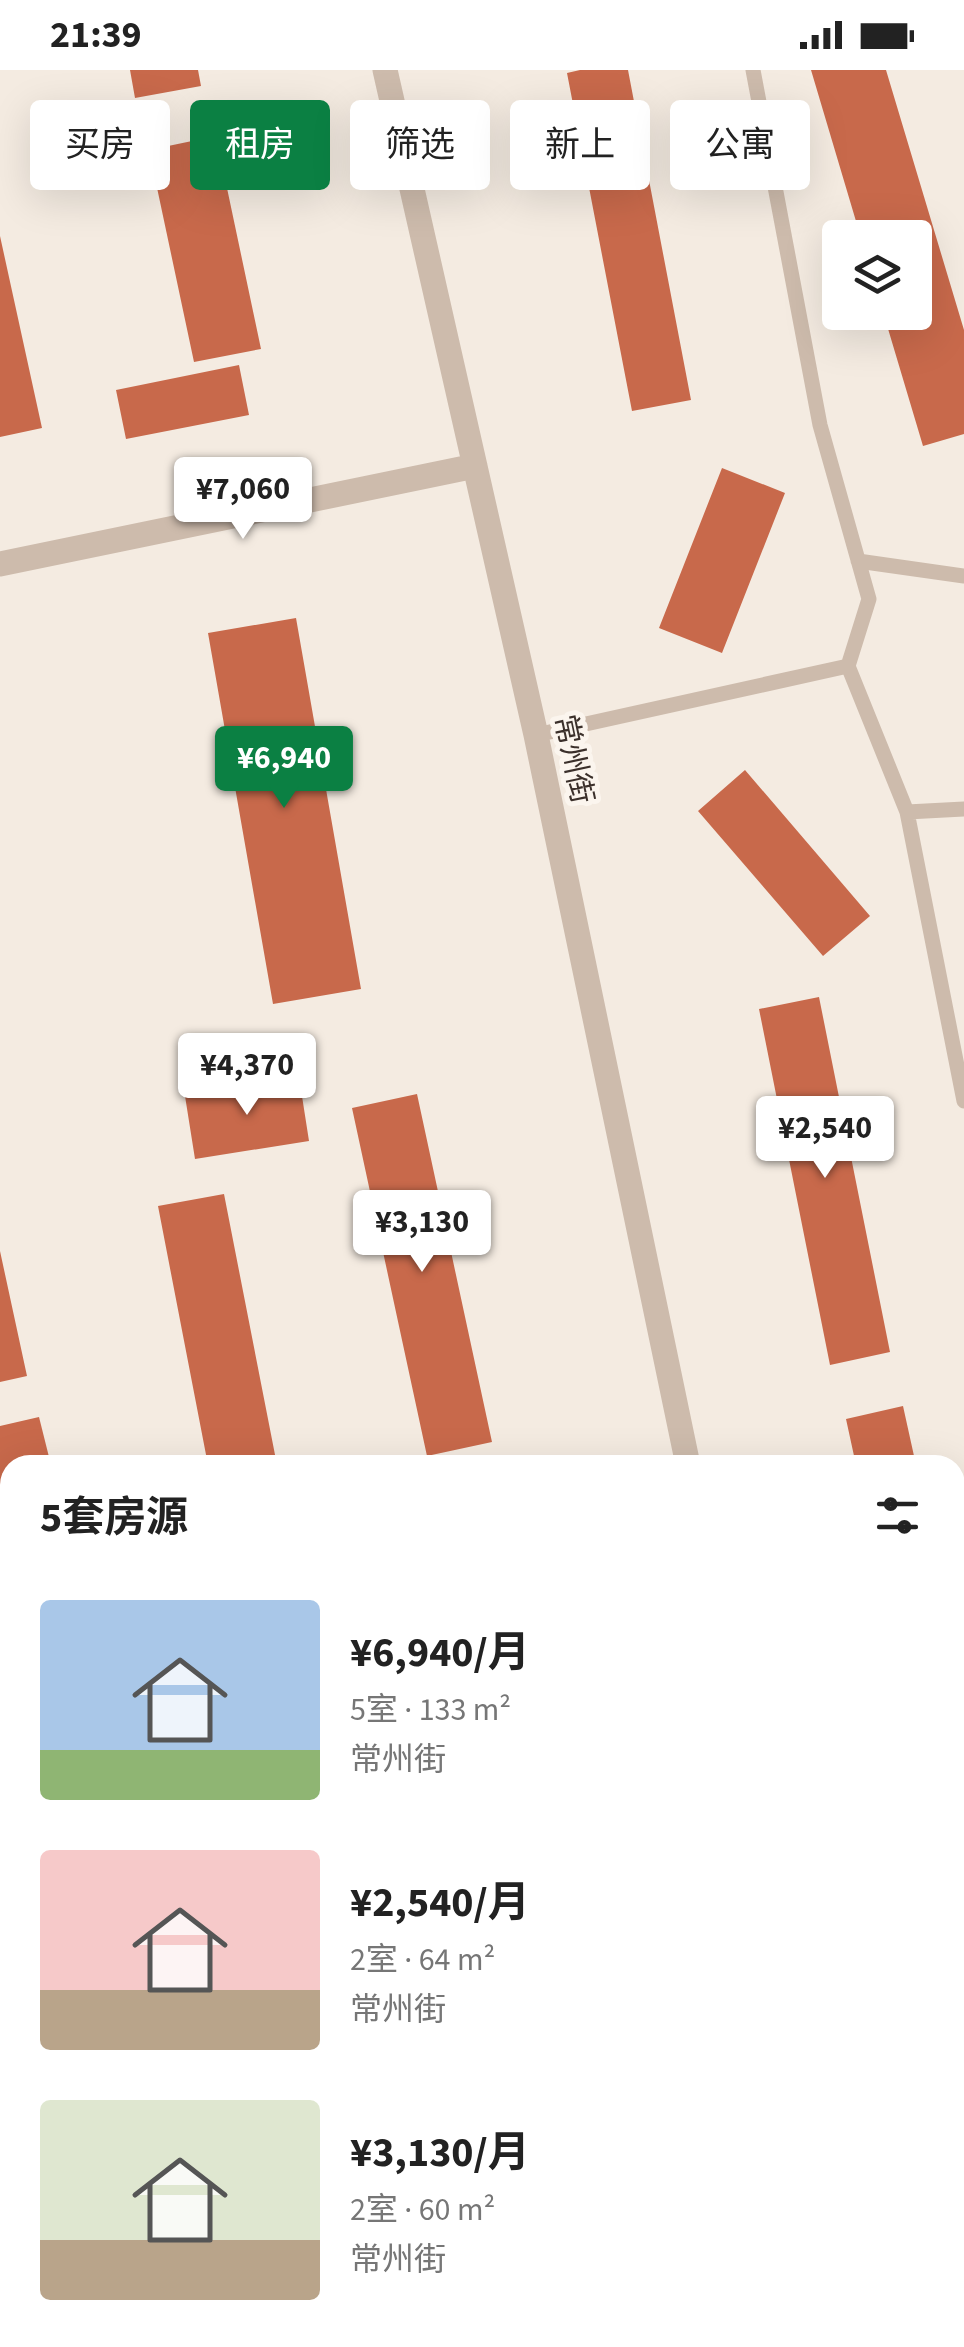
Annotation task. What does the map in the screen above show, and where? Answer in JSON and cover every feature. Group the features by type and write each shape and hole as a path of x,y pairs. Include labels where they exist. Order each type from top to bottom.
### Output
{"street":[{"name":"常州街","path":"385,70 536,736 686,1455"},
{"path":"0,564 475,466"}],"lane":[{"path":"752,70 820,425 870,599 848,666 906,812 964,1101"},
{"path":"858,561 964,576"},
{"path":"536,736 848,666"},
{"path":"906,812 964,810"}],"building":[{"path":"130,70 198,70 201,86 135,98"},
{"path":"628,70 634,100 572,100 567,73"},
{"path":"811,70 886,70 931,220 856,220"},
{"path":"190,141 190,190 227,190 261,349 194,362 157,190 170,190 170,146"},
{"path":"650,185 691,400 632,411 590,190 650,190"},
{"path":"932,223 964,330 964,434 923,446 888,330 932,330"},
{"path":"0,236 42,428 0,437"},
{"path":"239,365 249,415 126,439 116,390"},
{"path":"722,468 785,493 722,653 659,628"},
{"path":"296,618 361,989 273,1004 208,633"},
{"path":"745,770 870,916 823,956 698,811"},
{"path":"819,997 890,1352 830,1365 759,1009"},
{"path":"299,1077 309,1141 195,1159 185,1096"},
{"path":"417,1094 492,1442 427,1455 352,1108"},
{"path":"224,1194 275,1455 206,1455 158,1206"},
{"path":"0,1251 27,1376 0,1382"},
{"path":"903,1406 914,1455 854,1455 846,1419"},
{"path":"39,1417 48,1455 0,1455 0,1426"}]}
